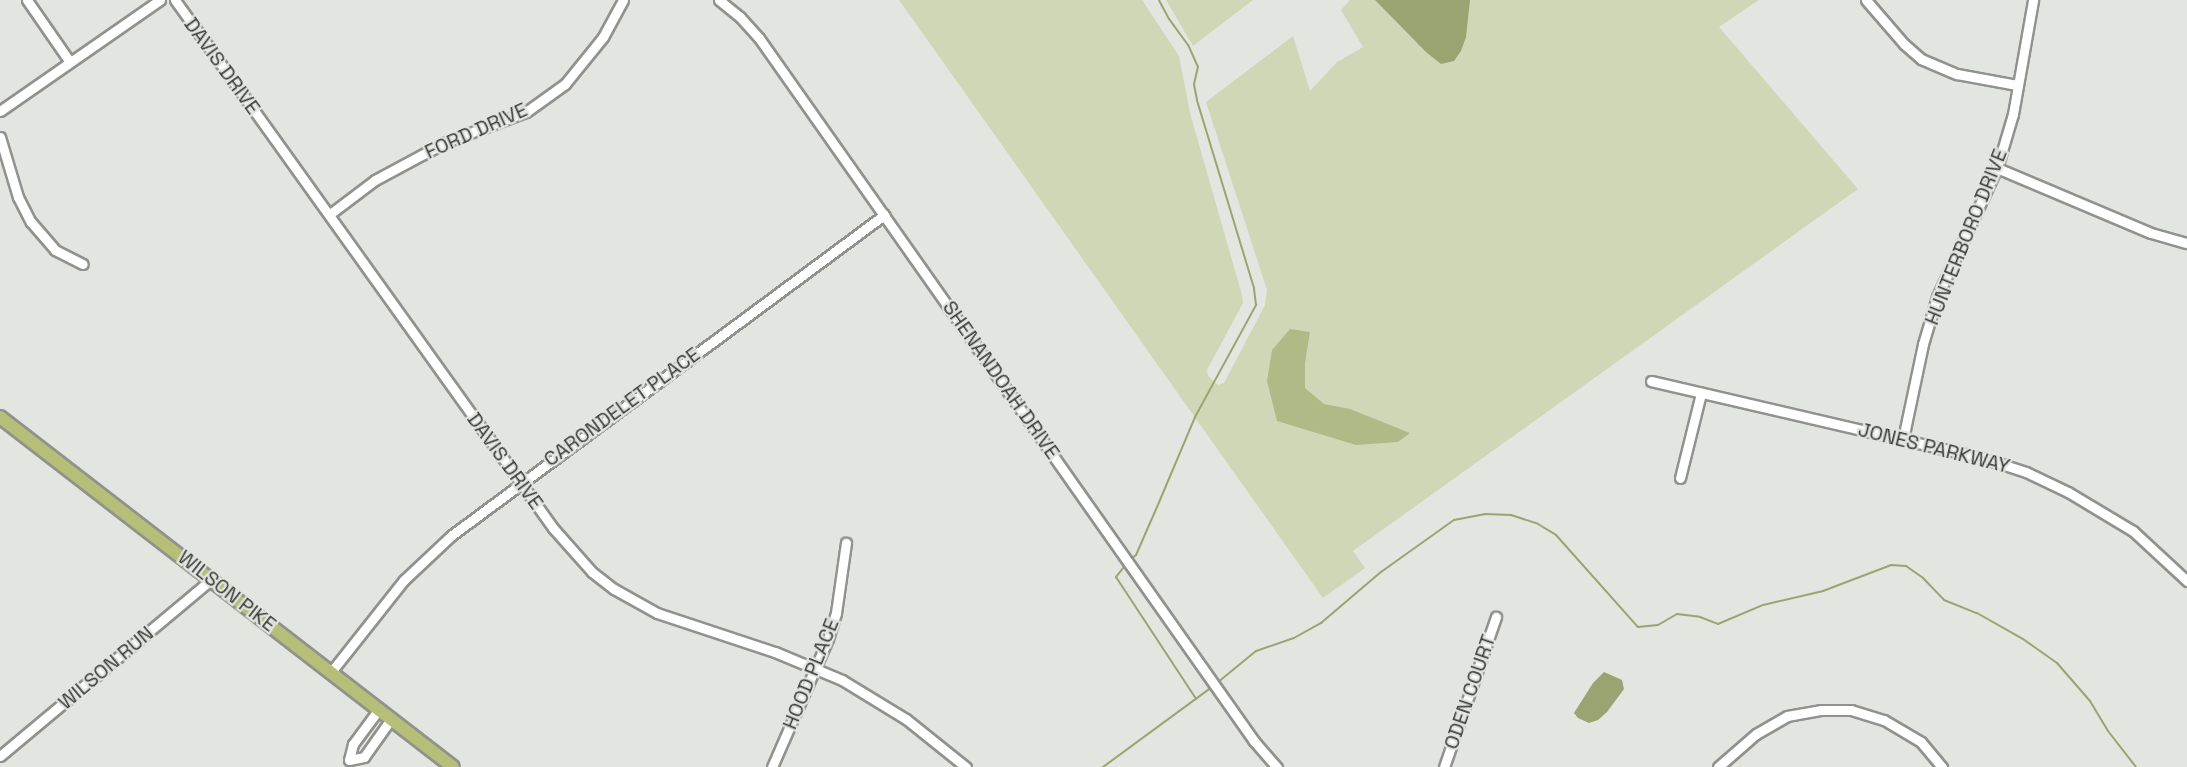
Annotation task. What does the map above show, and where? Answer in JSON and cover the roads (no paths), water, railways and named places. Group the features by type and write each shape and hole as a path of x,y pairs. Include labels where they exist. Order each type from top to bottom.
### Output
{"main road":[{"name":"WILSON PIKE","path":"0,417 453,767"}],"street":[{"path":"27,0 70,62"},
{"path":"0,111 160,0"},
{"name":"DAVIS DRIVE","path":"175,0 571,550 614,589 657,613 816,668 906,719 966,767"},
{"name":"FORD DRIVE","path":"330,214 375,180 446,142 526,112 565,84 593,52 623,0"},
{"name":"SHENANDOAH DRIVE","path":"719,0 740,17 759,38 1254,741 1277,767"},
{"path":"1866,0 1904,44 1921,59 1957,74 2017,85"},
{"name":"HUNTERBORO DRIVE","path":"1903,439 1923,344 1937,297 1997,168 2013,114 2033,0"},
{"path":"0,136 18,197 31,222 55,250 83,264"},
{"path":"1997,168 2151,233 2187,243"},
{"name":"CARONDELET PLACE","path":"331,672 420,562 452,535 520,482 884,215"},
{"name":"JONES PARKWAY","path":"1651,381 1986,459 2026,472 2068,492 2133,531 2187,581"},
{"path":"1680,478 1701,393"},
{"name":"HOOD PLACE","path":"772,767 816,668 836,613 846,543"},
{"name":"WILSON RUN","path":"0,756 212,579"},
{"name":"ODEN COURT","path":"1444,767 1496,617"},
{"path":"349,760 353,744 379,709"},
{"path":"1718,767 1756,734 1787,716 1831,710 1851,710 1894,725 1921,742 1942,767"},
{"path":"340,767 349,760 364,757 392,719"}],"waterway":[{"path":"1131,559 1136,555 1195,417 1256,305 1254,288 1197,100 1194,84 1198,67 1188,45 1169,19 1159,0"},
{"path":"1217,683 1256,651 1294,638 1321,623 1381,572 1454,520 1485,514 1511,515 1538,524 1556,535 1638,627 1658,625 1677,614 1700,617 1718,624 1763,605 1823,591 1891,565 1906,566 1923,578 1944,600 1977,613 2023,639 2057,663 2090,701 2108,731 2136,767"},
{"path":"1127,563 1116,577 1196,699"},
{"path":"1103,767 1212,687"}]}
